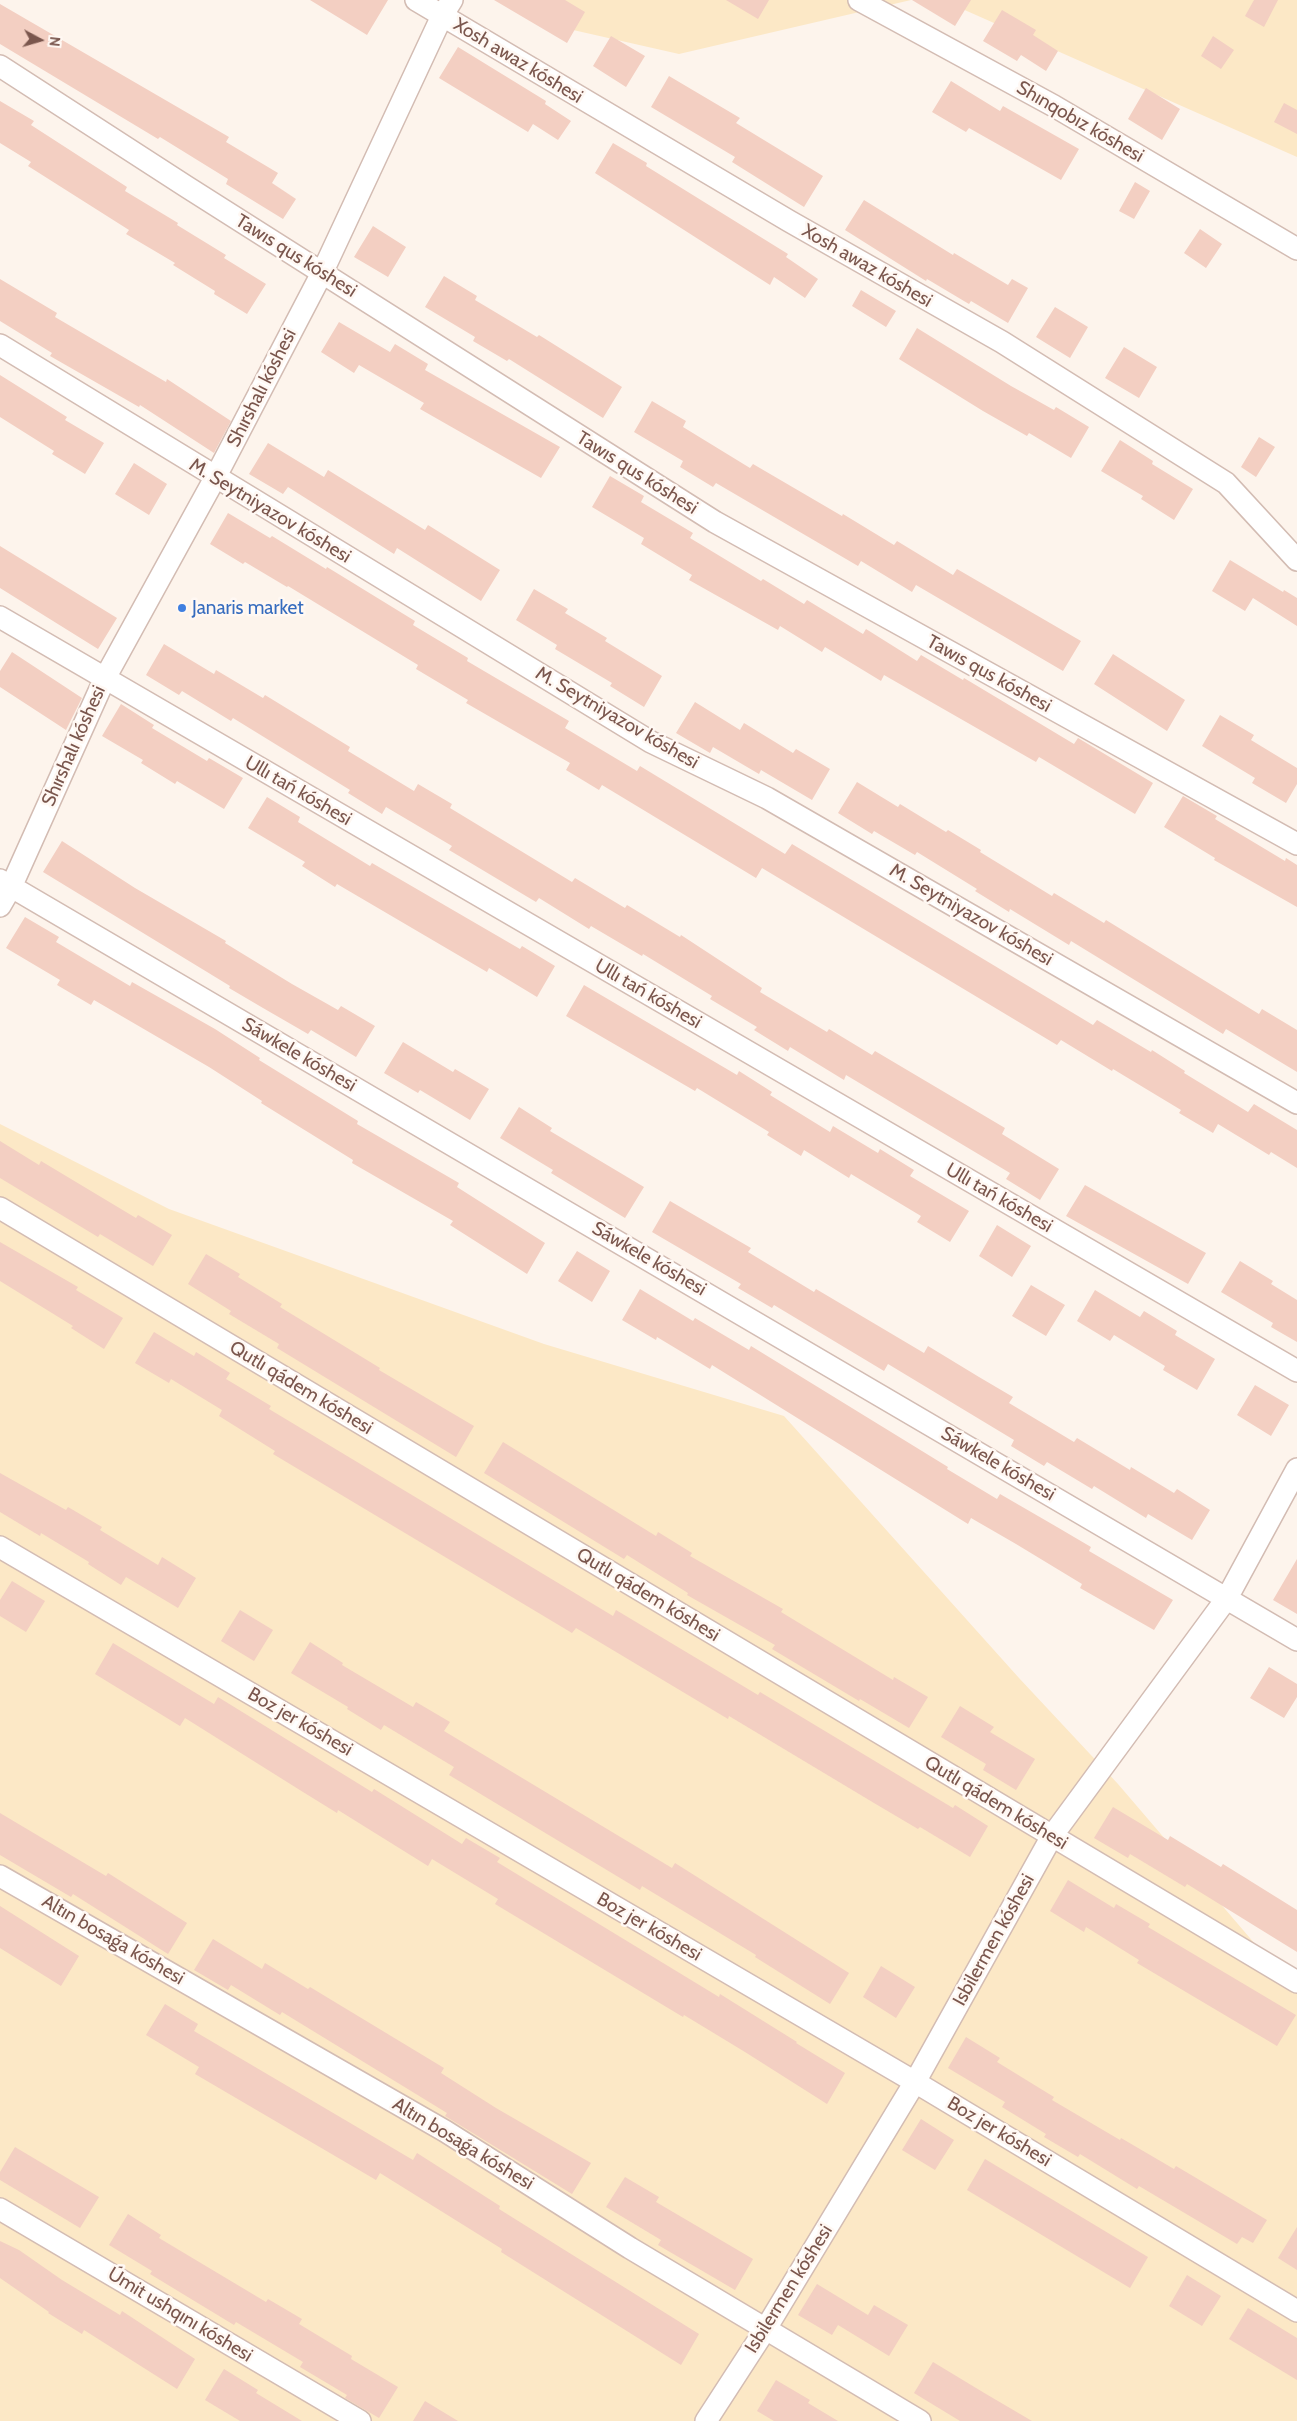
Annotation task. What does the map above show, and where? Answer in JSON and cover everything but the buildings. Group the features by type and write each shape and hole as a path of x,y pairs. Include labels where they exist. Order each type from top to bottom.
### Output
{"street":[{"name":"Xosh awaz kóshesi","path":"416,0 447,8 789,221 1002,342 1226,483 1297,560"},
{"name":"Shınqobız kóshesi","path":"859,0 1054,106 1297,249"},
{"name":"Shırshalı kóshesi","path":"0,906 6,883 105,678 215,478 322,273 447,8"},
{"name":"Tawıs qus kóshesi","path":"0,66 715,522 1297,844"},
{"name":"M. Seytniyazov kóshesi","path":"0,345 215,478 651,742 767,798 1297,1103"},
{"name":"Ullı tań kóshesi","path":"0,617 1297,1371"},
{"name":"Sáwkele kóshesi","path":"6,883 1297,1640"},
{"name":"Qutlı qádem kóshesi","path":"0,1208 1297,1982"},
{"name":"Isbilermen kóshesi","path":"706,2421 765,2330 915,2082 1052,1836 1227,1598 1297,1469"},
{"name":"Boz jer kóshesi","path":"0,1546 915,2082 1297,2310"},
{"name":"Altın bosaǵa kóshesi","path":"0,1876 445,2131 630,2248 920,2421"},
{"name":"Úmit ushqını kóshesi","path":"0,2209 360,2421"}],"sand":[{"path":"508,0 911,0 679,54 551,25"},
{"path":"942,0 1297,0 1297,157"},
{"path":"0,1124 169,1209 544,1344 784,1416 1019,1678 1118,1784 1297,1993 1297,2421 0,2421"}],"place":[{"name":"Janaris market","path":"182,608"}]}
